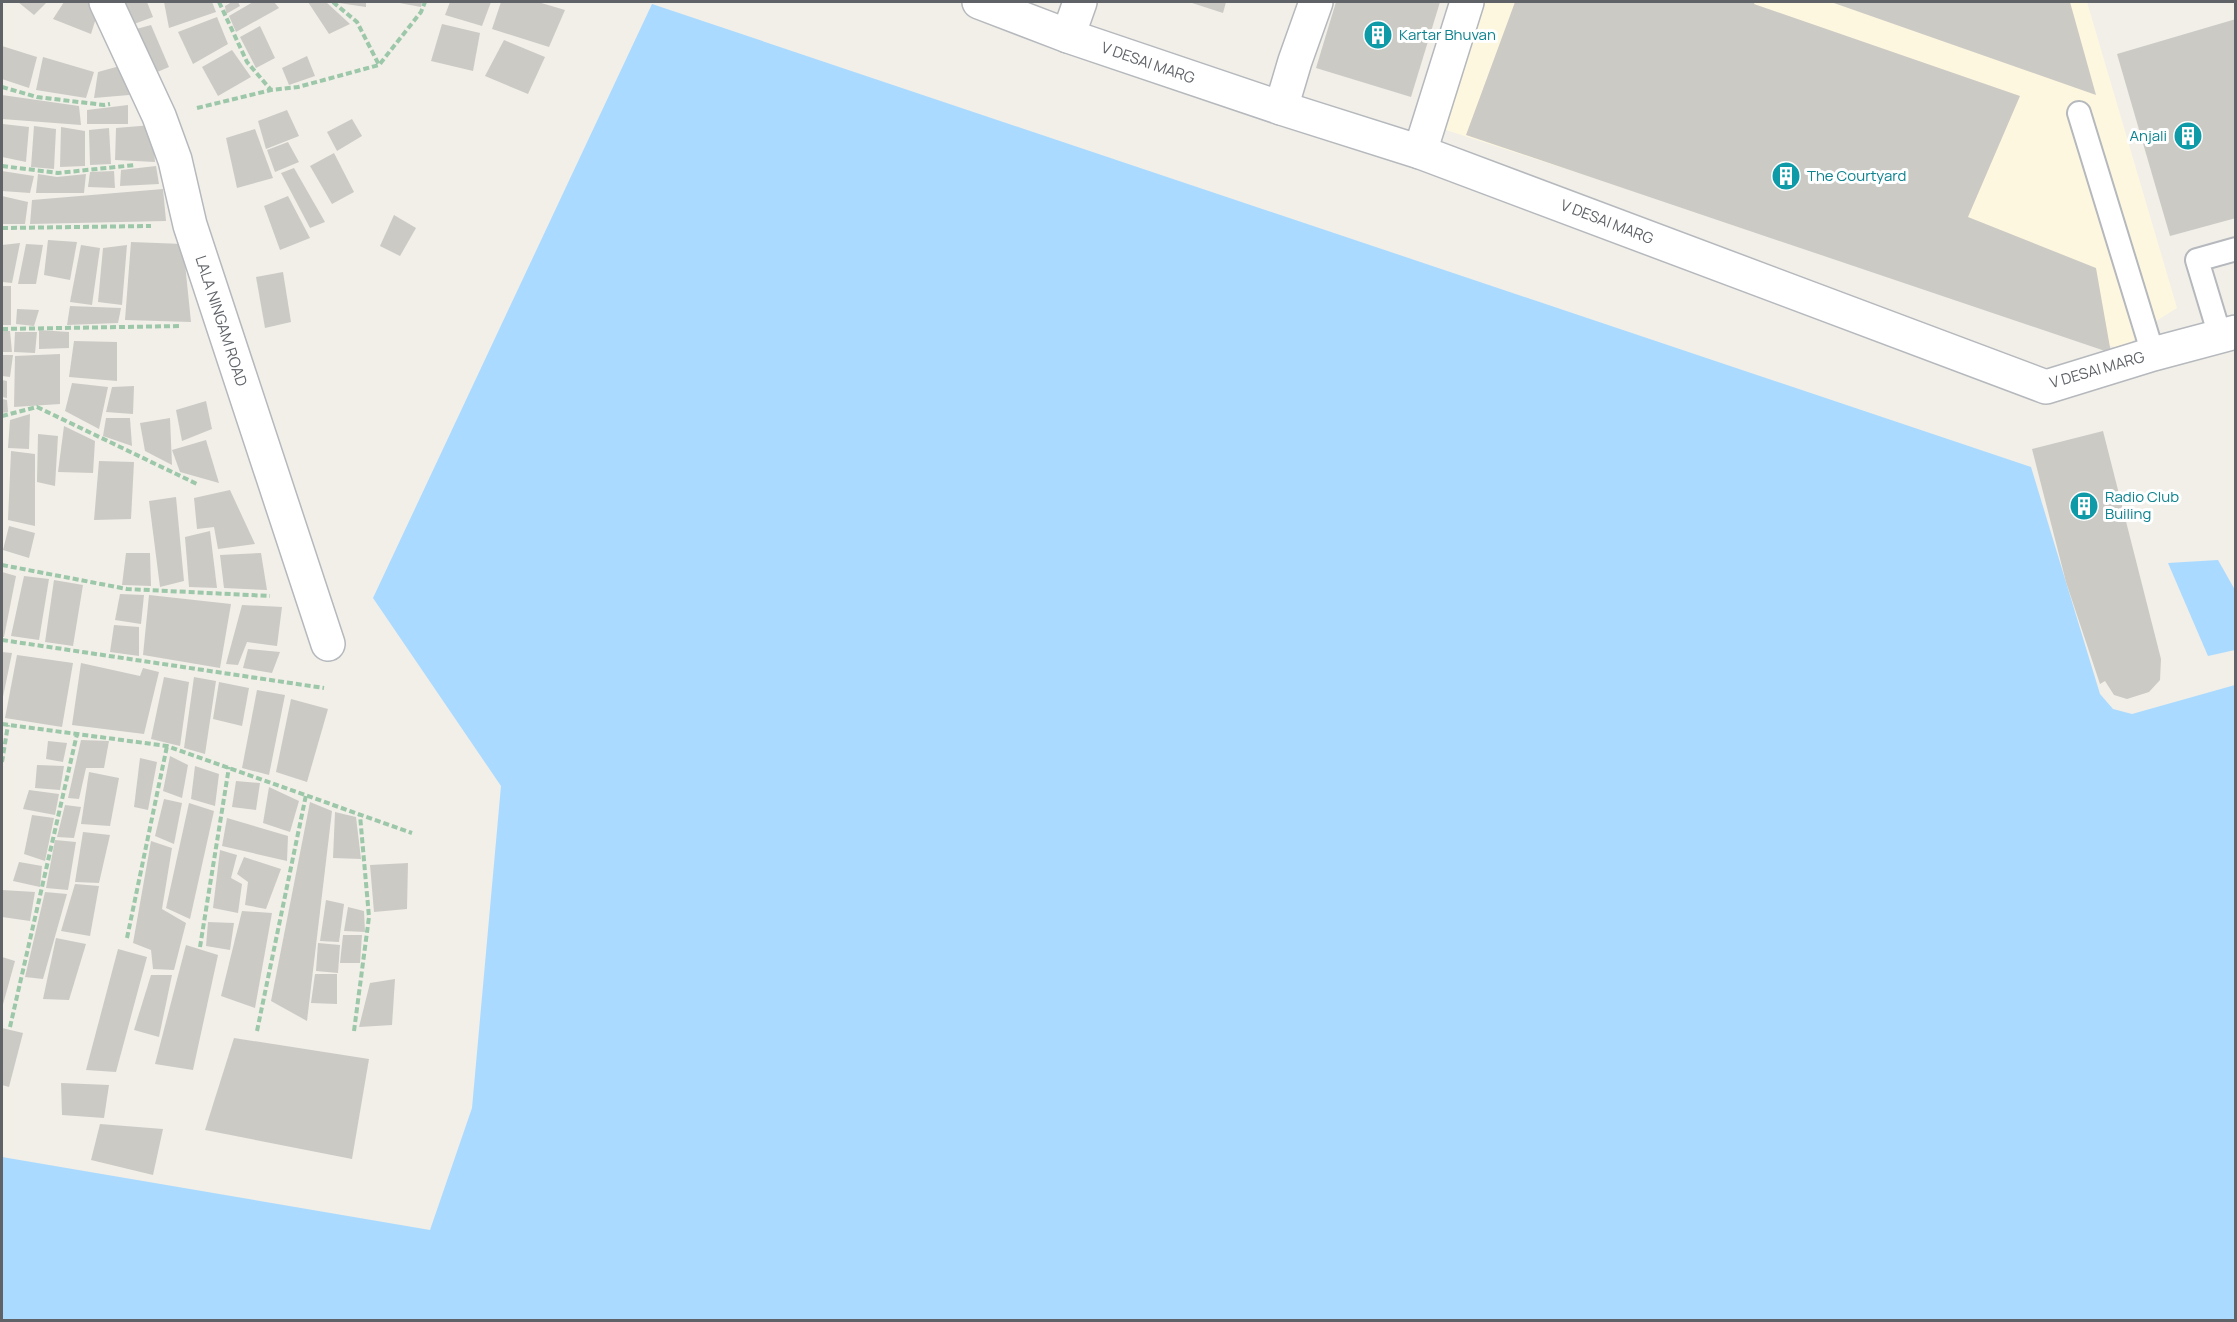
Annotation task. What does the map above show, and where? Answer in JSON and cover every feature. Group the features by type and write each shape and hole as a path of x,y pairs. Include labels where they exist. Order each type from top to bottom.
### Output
{"street":[{"name":"LALA NINGAM ROAD","path":"106,2 154,105 176,160 190,225 328,644"},
{"name":"V DESAI MARG","path":"979,2 1068,36 1420,152 2046,387 2228,334"},
{"path":"1068,36 1080,2"},
{"path":"1281,108 1295,61 1317,2"},
{"path":"1420,152 1430,114 1467,2"}],"lane":[{"path":"2079,112 2153,354"},
{"path":"2228,334 2197,260 2235,249"}],"path":[{"path":"219,2 247,62 271,90"},
{"path":"333,2 357,22 379,65"},
{"path":"2,87 37,97 104,105 154,105 298,87 379,65 421,12 425,2"},
{"path":"2,166 58,173 176,160"},
{"path":"2,228 190,225"},
{"path":"2,328 222,324"},
{"path":"2,416 37,407 197,484"},
{"path":"2,565 127,589 270,596"},
{"path":"2,640 324,688"},
{"path":"2,724 167,746 412,833"},
{"path":"2,762 8,726"},
{"path":"10,1027 77,734"},
{"path":"127,938 167,746"},
{"path":"200,946 229,767"},
{"path":"257,1031 306,795"},
{"path":"354,1031 369,917 360,814"}],"shaded area":[{"name":"The Courtyard","path":"1485,2 2087,2 2177,308 2145,328 2124,350 1440,128"}],"water":[{"path":"652,4 2031,467 2100,694 2113,709 2132,714 2235,685 2235,1320 2,1320 2,1157 430,1230 472,1108 501,786 373,598"},
{"path":"2218,560 2235,590 2235,650 2208,656 2168,563"}],"building":[{"path":"18,2 47,2 34,15"},
{"path":"64,2 101,2 91,34 53,19"},
{"path":"116,2 147,2 153,17 126,27"},
{"path":"164,2 212,2 216,12 169,28"},
{"path":"238,2 240,6 226,14 225,6"},
{"path":"253,2 274,2 279,8 236,32 229,16"},
{"path":"308,2 326,2 350,24 329,34"},
{"path":"366,2 366,7 339,3"},
{"path":"394,2 422,2 421,7"},
{"path":"450,2 491,2 482,26 445,15"},
{"path":"501,2 538,2 565,10 549,47 492,29"},
{"path":"1189,2 1226,2 1223,13"},
{"name":"Kartar Bhuvan","path":"1336,2 1440,2 1411,97 1316,68"},
{"name":"The Courtyard","path":"1515,2 1755,2 1754,4 2020,96 1968,217 2096,268 2111,353 1466,135"},
{"path":"1831,2 2070,2 2096,95"},
{"path":"217,17 228,44 193,64 178,32"},
{"name":"Anjali","path":"2236,19 2236,218 2170,236 2117,54"},
{"path":"442,24 480,33 473,71 431,61"},
{"path":"151,25 169,67 148,76 129,31"},
{"path":"260,26 275,58 256,68 240,37"},
{"path":"504,40 545,57 528,94 485,76"},
{"path":"2,46 37,57 29,88 2,79"},
{"path":"232,50 251,77 218,96 202,67"},
{"path":"307,56 315,76 289,85 282,68"},
{"path":"43,57 94,72 86,98 36,90"},
{"path":"127,64 129,95 94,98 98,72"},
{"path":"2,95 79,106 81,125 2,119"},
{"path":"128,105 128,124 87,124 87,110"},
{"path":"287,110 299,136 266,149 258,121"},
{"path":"352,119 362,136 337,151 327,132"},
{"path":"3,124 29,127 26,162 2,157"},
{"path":"152,125 155,162 115,160 116,128"},
{"path":"34,126 56,129 54,169 31,167"},
{"path":"61,127 85,131 85,166 60,167"},
{"path":"109,128 111,164 90,165 89,130"},
{"path":"255,129 273,178 237,188 226,138"},
{"path":"288,142 299,162 275,172 267,150"},
{"path":"334,153 354,192 332,204 310,166"},
{"path":"156,166 159,184 120,186 121,170"},
{"path":"294,168 325,222 310,228 281,173"},
{"path":"2,171 34,176 30,193 2,191"},
{"path":"114,171 115,188 88,187 90,172"},
{"path":"38,174 57,177 86,174 84,193 36,193"},
{"path":"163,189 166,221 30,224 32,200"},
{"path":"2,196 28,202 25,224 2,224"},
{"path":"288,196 310,238 280,250 264,206"},
{"path":"394,215 416,228 400,256 380,246"},
{"path":"48,240 77,242 70,280 44,275"},
{"path":"131,242 183,244 191,322 125,320"},
{"path":"20,243 12,283 2,282 2,245"},
{"path":"26,244 43,245 36,284 18,284"},
{"path":"81,245 100,248 92,305 70,302"},
{"path":"127,245 122,305 98,302 103,248"},
{"path":"283,272 291,322 265,328 256,277"},
{"path":"2,286 11,286 11,325 2,325"},
{"path":"70,306 121,308 118,323 67,325"},
{"path":"17,309 39,310 34,326 16,324"},
{"path":"39,330 69,332 69,348 39,349"},
{"path":"2,331 10,331 12,352 2,352"},
{"path":"15,332 37,332 35,353 14,352"},
{"path":"74,341 117,342 117,381 69,377"},
{"path":"60,354 60,404 14,407 15,356"},
{"path":"2,355 13,355 10,377 2,376"},
{"path":"2,380 7,381 7,398 2,397"},
{"path":"72,383 108,387 99,429 65,411"},
{"path":"134,386 133,414 106,412 112,387"},
{"path":"2,399 7,400 8,412 2,413"},
{"path":"206,401 212,429 182,441 176,410"},
{"path":"30,414 29,449 8,448 10,420"},
{"path":"106,418 130,418 132,446 103,436"},
{"path":"170,418 172,465 145,451 140,423"},
{"path":"64,426 95,441 93,473 58,472"},
{"path":"2103,431 2161,659 2160,680 2149,692 2127,699 2114,695 2105,681 2100,684 2066,582 2032,449"},
{"path":"38,434 58,436 55,486 37,482"},
{"path":"206,440 219,483 180,472 172,450"},
{"path":"11,451 35,454 35,526 8,520"},
{"path":"99,461 134,462 131,519 94,520"},
{"path":"230,490 255,544 218,549 214,527 197,529 194,498"},
{"path":"176,497 184,581 160,587 149,501"},
{"path":"9,526 35,533 29,558 3,550"},
{"path":"210,531 217,588 189,587 185,537"},
{"path":"126,553 150,553 151,586 122,585"},
{"path":"261,553 267,590 224,588 220,555"},
{"path":"2,572 16,576 4,637 2,637"},
{"path":"24,576 49,579 39,640 11,636"},
{"path":"54,580 83,585 73,646 45,642"},
{"path":"120,594 144,595 141,624 115,620"},
{"path":"149,595 231,604 220,668 143,655"},
{"path":"242,605 282,607 277,646 247,642 238,665 226,664"},
{"path":"114,625 139,627 139,656 110,652"},
{"path":"248,649 280,652 272,673 243,668"},
{"path":"2,652 12,653 3,697 2,697"},
{"path":"17,655 73,663 62,727 5,718"},
{"path":"81,663 140,676 143,668 159,672 144,734 72,725"},
{"path":"164,677 189,682 180,746 151,739"},
{"path":"194,677 216,681 205,754 184,748"},
{"path":"219,682 249,688 242,726 213,719"},
{"path":"257,690 285,695 269,775 242,768"},
{"path":"291,699 328,709 307,782 276,772"},
{"path":"81,740 109,741 104,768 86,768 79,799 68,798"},
{"path":"48,741 67,743 63,762 46,759"},
{"path":"170,756 188,765 182,798 163,791"},
{"path":"140,758 157,762 148,810 134,807"},
{"path":"37,765 64,766 60,790 35,788"},
{"path":"195,766 219,774 215,806 191,799"},
{"path":"89,772 119,778 110,826 81,824"},
{"path":"236,781 260,783 256,810 232,807"},
{"path":"269,787 299,801 290,832 263,823"},
{"path":"29,790 59,794 55,815 23,809"},
{"path":"164,799 182,803 174,844 155,836"},
{"path":"310,802 332,811 307,1021 271,1001"},
{"path":"189,803 214,811 190,919 166,908"},
{"path":"65,805 81,807 74,838 57,837"},
{"path":"335,812 356,817 361,859 333,858"},
{"path":"32,815 54,818 45,861 24,854"},
{"path":"227,818 288,836 287,861 222,846"},
{"path":"83,832 110,835 99,883 75,882"},
{"path":"55,840 76,842 68,890 46,888"},
{"path":"151,841 172,848 162,909 186,923 174,970 153,969 151,950 133,943"},
{"path":"220,850 237,855 231,878 242,884 238,913 213,908"},
{"path":"244,857 281,869 266,909 245,905 248,882 237,874"},
{"path":"19,862 42,866 40,887 13,881"},
{"path":"408,863 407,909 374,912 370,865"},
{"path":"75,884 99,886 90,936 61,931"},
{"path":"2,890 35,892 30,921 2,917"},
{"path":"45,892 67,894 43,979 25,977"},
{"path":"326,900 344,904 339,942 320,941"},
{"path":"348,907 364,911 365,932 344,931"},
{"path":"242,911 272,913 255,1008 221,996"},
{"path":"208,922 234,923 230,950 206,946"},
{"path":"343,935 362,935 360,963 340,963"},
{"path":"56,938 86,944 69,1000 43,999"},
{"path":"318,943 340,945 338,973 316,971"},
{"path":"186,945 218,955 193,1070 155,1064"},
{"path":"118,949 147,957 116,1072 86,1070"},
{"path":"2,957 15,961 2,1008"},
{"path":"315,974 337,974 337,1004 311,1003"},
{"path":"151,975 172,975 159,1037 134,1030"},
{"path":"395,979 392,1025 359,1027 370,983"},
{"path":"2,1028 23,1033 9,1087 2,1085"},
{"path":"234,1038 369,1059 352,1159 205,1130"},
{"path":"61,1083 109,1085 104,1118 62,1115"},
{"path":"100,1124 163,1129 153,1175 91,1160"}],"place":[{"name":"Kartar Bhuvan","path":"1378,35"},
{"name":"Anjali","path":"2188,136"},
{"name":"The Courtyard","path":"1786,176"},
{"name":"Radio Club Builing","path":"2084,506"}]}
